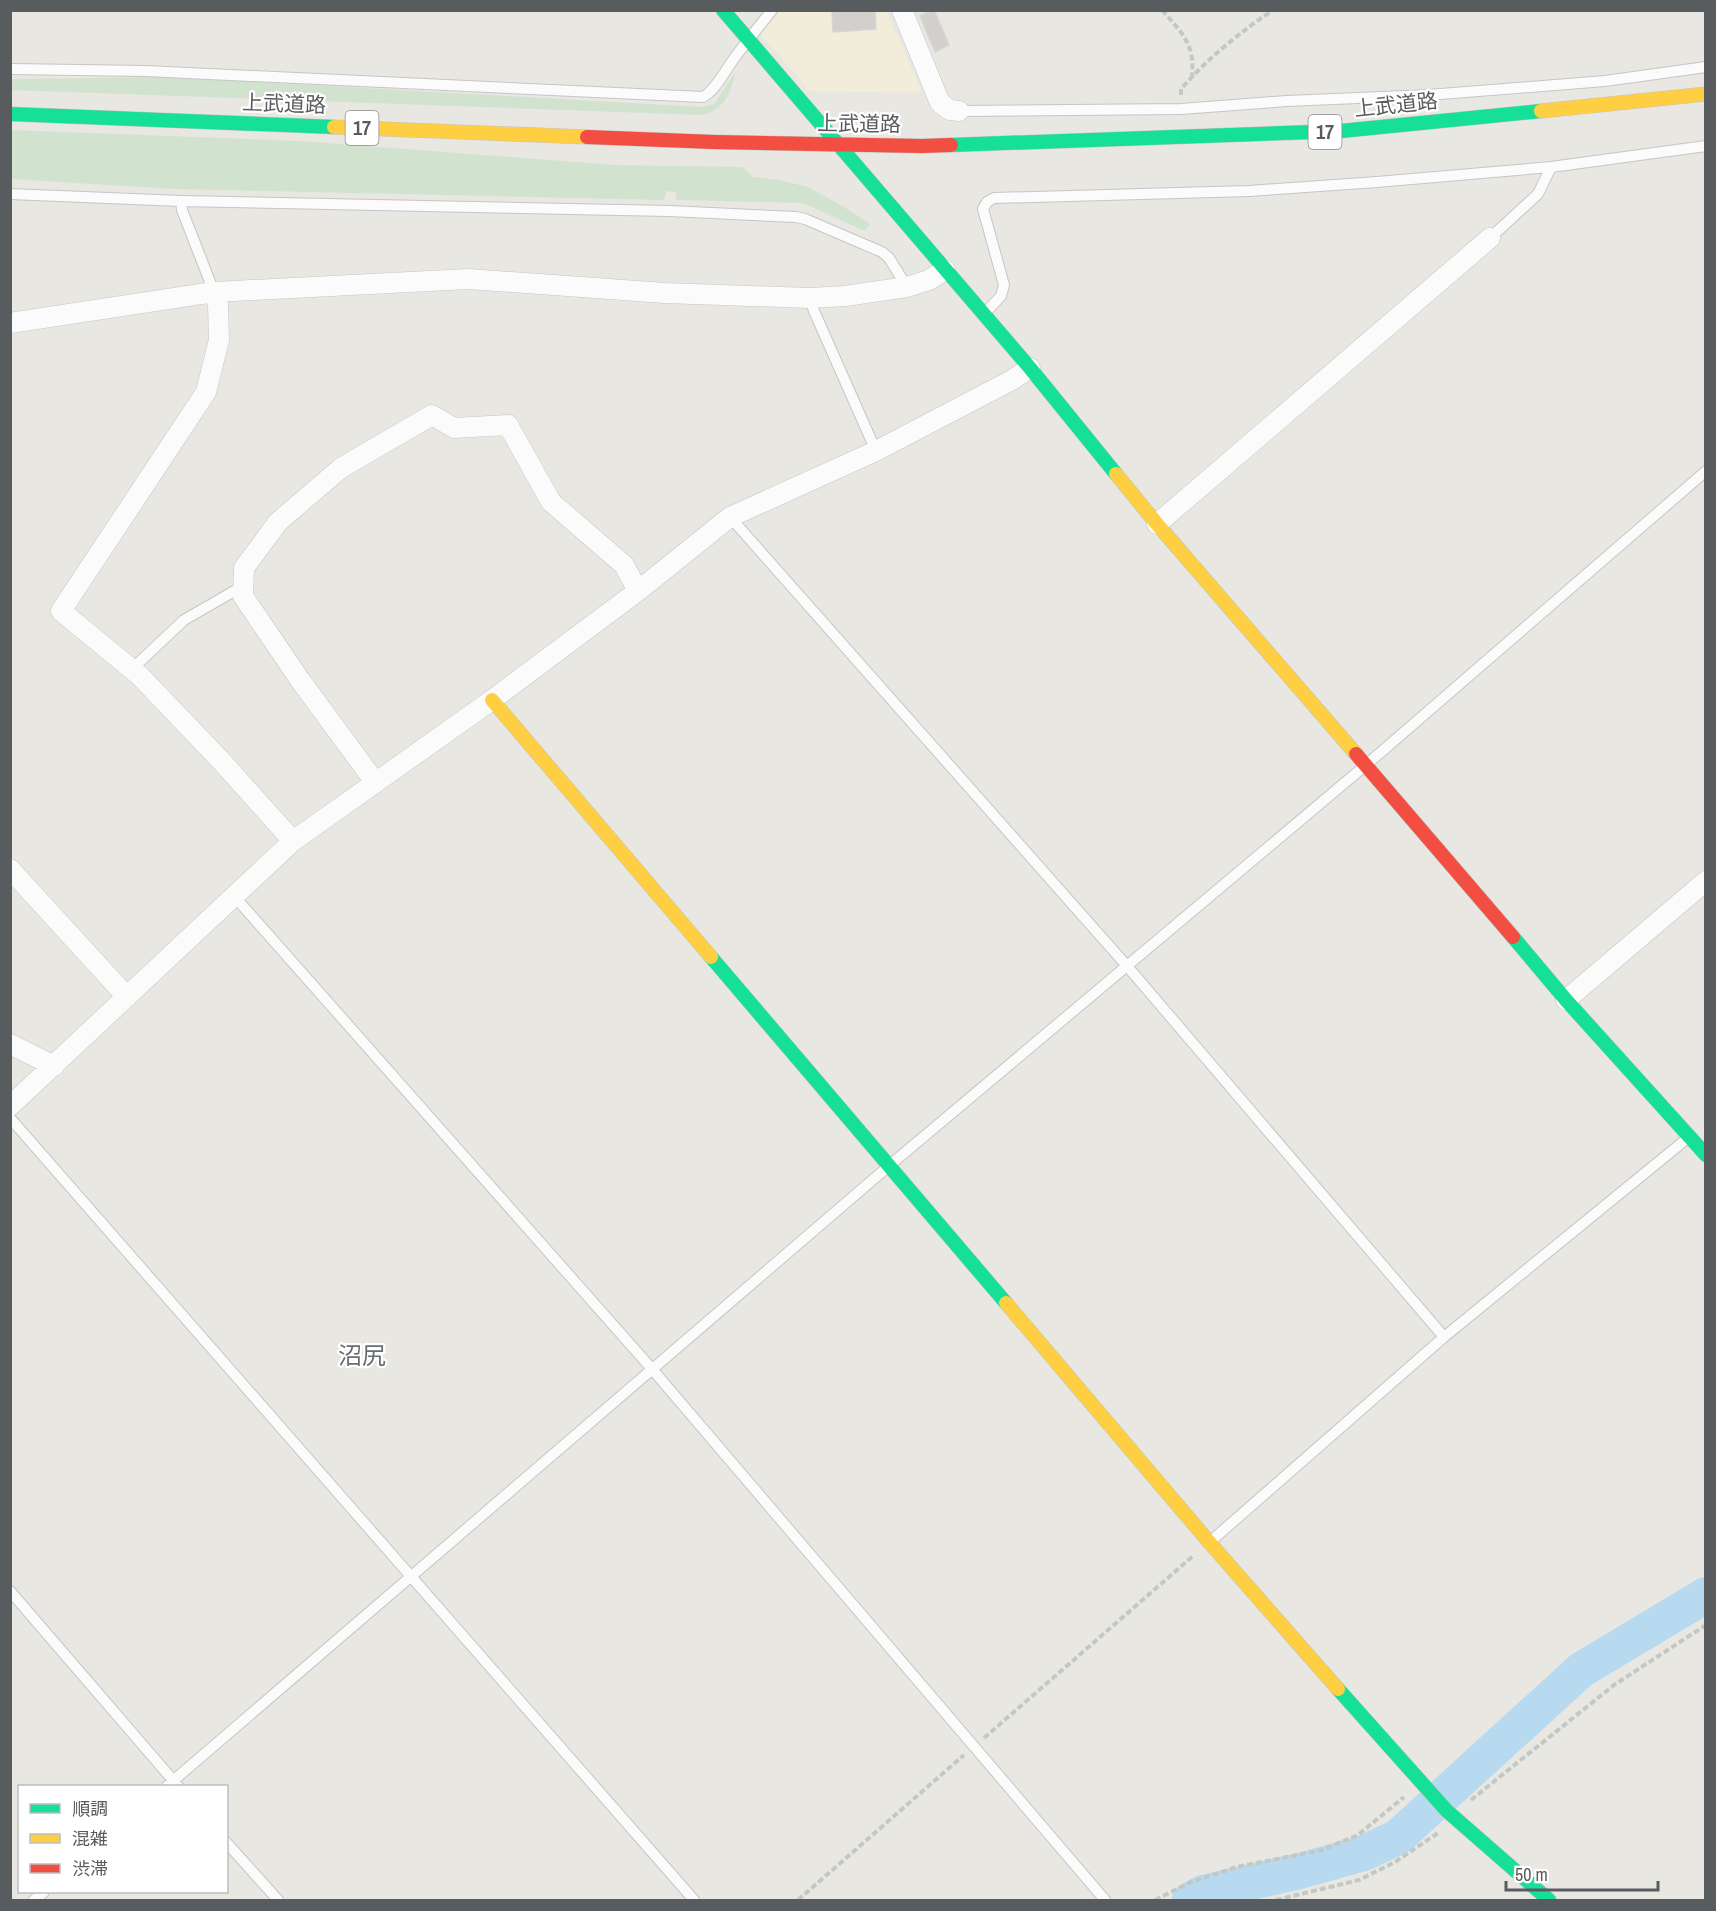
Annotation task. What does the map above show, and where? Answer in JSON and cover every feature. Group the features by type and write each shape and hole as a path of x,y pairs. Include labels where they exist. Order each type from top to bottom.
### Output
{"main road":[{"path":"723,10 1030,368 1156,524 1366,765 1566,1000 1706,1155"},
{"name":"上武道路","path":"10,114 714,142 922,146 1341,131 1706,94"},
{"path":"492,700 1209,1542 1421,1784 1451,1814 1549,1900"}],"street":[{"path":"902,10 940,103 950,110 959,111"},
{"path":"1156,524 1490,238"},
{"path":"10,323 214,292 468,279 665,293 810,298 845,296 907,287 929,280 945,270"},
{"path":"214,292 218,305 219,339 206,392 61,611 132,669 225,765 293,842"},
{"path":"10,1106 293,842 492,700 638,591 730,517 876,452 1012,380 1030,368"},
{"path":"375,782 300,680 243,596 244,568 278,522 341,468 432,415 454,428 508,425 551,502 624,565 638,591"},
{"path":"10,869 127,997"},
{"path":"1566,1000 1706,881"},
{"path":"10,1044 54,1066"}],"lane":[{"path":"10,69 146,71 704,98 711,93 716,82 772,10"},
{"path":"959,111 1180,109 1287,101 1428,95 1605,81 1706,67"},
{"path":"984,314 1000,296 1004,285 983,209 987,202 994,198 1249,191 1551,168 1706,146"},
{"path":"1490,238 1538,194 1551,168"},
{"path":"10,194 181,201 796,217 882,252 907,287"},
{"path":"181,201 182,210 214,292"},
{"path":"810,298 876,452"},
{"path":"10,1591 172,1785 411,1576 890,1165 1366,765 1706,471"},
{"path":"730,517 1127,966 1444,1337"},
{"path":"132,669 184,620 243,586"},
{"path":"234,896 652,1370 1105,1900"},
{"path":"10,1118 694,1900"},
{"path":"1209,1542 1444,1337 1690,1137"},
{"path":"228,1844 278,1900"}],"path":[{"path":"1162,10 1188,42 1193,65 1191,76"},
{"path":"1180,109 1180,89 1191,76 1238,34 1273,10"},
{"path":"798,1900 1209,1542"},
{"path":"1276,1900 1359,1880 1395,1862 1424,1843 1451,1814 1497,1781 1614,1685 1706,1625"},
{"path":"1155,1900 1200,1879 1237,1867 1322,1850 1358,1834 1421,1784"}],"shaded area":[{"path":"778,11 886,11 921,90 916,93 810,91 759,32"}],"green space":[{"path":"735,73 725,100 710,113 702,115 11,90 11,79 172,77 702,107 714,104"},
{"path":"10,130 300,141 615,165 742,167 753,177 808,187 870,224 865,231 803,203 676,200 676,192 666,191 664,200 174,189 11,179"}],"building":[{"path":"832,10 875,10 876,29 833,32"},
{"path":"934,10 949,45 935,52 920,16"}],"waterway":[{"path":"1190,1900 1203,1893 1300,1871 1364,1853 1398,1837 1581,1670 1706,1595"}],"traffic: fast":[{"path":"723,10 1030,368 1116,474"},
{"path":"951,145 1341,131 1541,111"},
{"path":"10,114 334,127"},
{"path":"1513,937 1566,1000 1706,1155"},
{"path":"711,957 1006,1303"},
{"path":"1338,1689 1447,1811 1549,1900"}],"traffic: slow":[{"path":"1541,111 1706,94"},
{"path":"334,127 587,137"},
{"path":"1116,474 1356,754"},
{"path":"492,700 711,957"},
{"path":"1006,1303 1209,1542 1338,1689"}],"traffic: jam":[{"path":"587,137 714,142 951,145"},
{"path":"1356,754 1513,937"}],"district":[{"name":"沼尻","path":"362,1356"}]}
